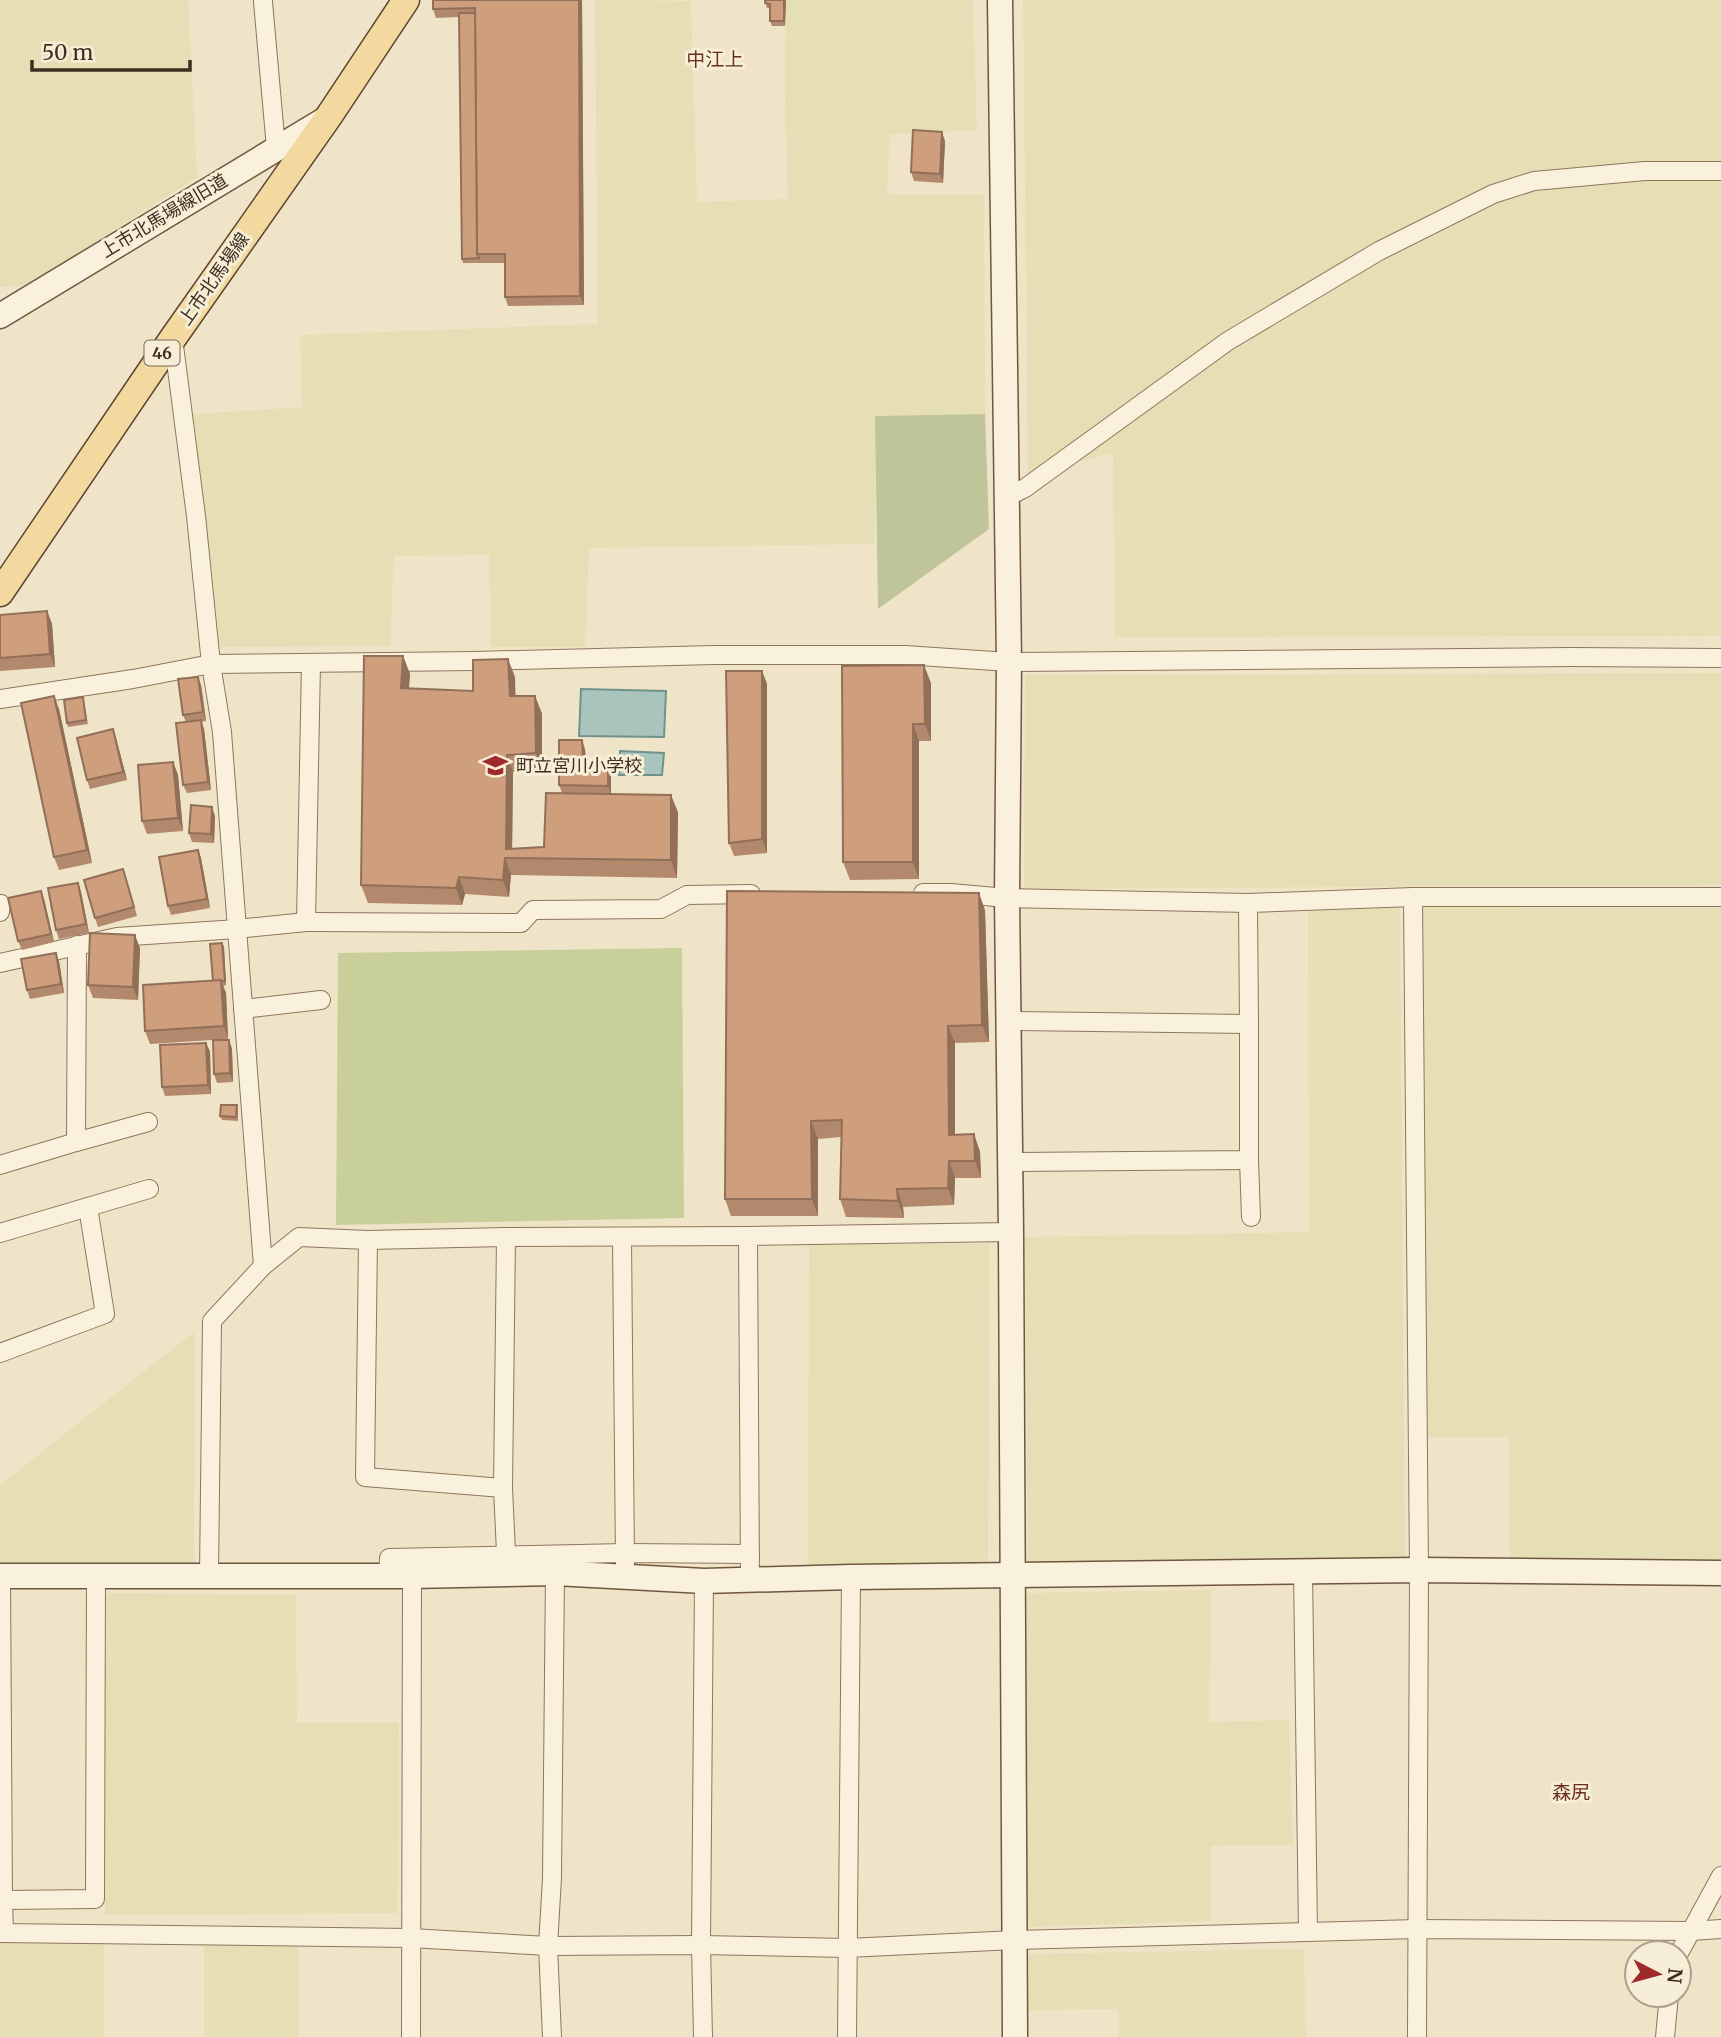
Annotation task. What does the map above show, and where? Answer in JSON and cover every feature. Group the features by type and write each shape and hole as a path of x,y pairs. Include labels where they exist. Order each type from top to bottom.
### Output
{"main road":[{"name":"上市北馬場線","path":"0,593 406,0"}],"street":[{"path":"1000,0 1009,662 1007,898 1012,1233 1015,2037"},
{"path":"263,2 276,148"},
{"name":"上市北馬場線旧道","path":"0,316 329,116"},
{"path":"1005,498 1026,488 1228,341 1379,251 1493,194 1534,181 1645,172 1721,171"},
{"path":"173,338 196,516 211,663 222,732 263,1266"},
{"path":"0,699 133,679 211,663 714,655 905,655 1009,662 1721,658"},
{"path":"306,922 311,663"},
{"path":"909,893 951,893 1007,898 1248,903 1413,897 1721,897"},
{"path":"0,963 117,937 306,922 522,923 534,909 661,909 687,895 770,894"},
{"path":"1413,897 1419,1570 1416,2037"},
{"path":"1248,903 1251,1217"},
{"path":"76,1142 77,945"},
{"path":"243,1009 321,1000"},
{"path":"1010,1021 1249,1024"},
{"path":"0,1165 148,1122"},
{"path":"1010,1162 1249,1160"},
{"path":"0,1233 149,1189"},
{"path":"0,1353 105,1314 88,1207"},
{"path":"209,1576 212,1321 263,1266 299,1237 368,1240 1012,1233"},
{"path":"748,1236 750,1580"},
{"path":"506,1237 503,1488 506,1564"},
{"path":"622,1238 625,1565"},
{"path":"368,1240 365,1477 503,1488"},
{"path":"506,1564 555,1573 750,1554"},
{"path":"1721,1573 1419,1570 704,1581 625,1565 506,1564 400,1576 1,1576 2,1933 411,1938 548,1946 847,1948 1015,1940 1417,1929 1721,1929"},
{"path":"1303,1571 1308,1932"},
{"path":"552,2037 548,1946 552,1878 555,1573"},
{"path":"3,1900 95,1899 96,1576"},
{"path":"400,1576 411,1938 411,2037"},
{"path":"847,2037 851,1577"},
{"path":"703,2037 701,1945 704,1581"},
{"path":"1687,1939 1721,1876"},
{"path":"1665,2037 1668,2009"}],"shaded area":[{"path":"0,0 188,0 197,177 28,285 0,287"},
{"path":"595,0 691,1 697,202 788,199 786,0 973,0 977,130 890,134 887,194 984,195 985,414 876,416 875,544 589,548 585,647 491,647 489,555 394,556 390,646 220,647 193,414 302,407 300,335 598,324"},
{"path":"1023,0 1721,0 1721,636 1115,637 1113,453 1028,474"},
{"path":"1721,673 1721,885 1024,889 1025,675"},
{"path":"1419,907 1721,908 1721,1560 1510,1561 1510,1437 1423,1438"},
{"path":"1400,908 1405,1561 1028,1566 1025,1237 1309,1232 1308,909"},
{"path":"809,1244 990,1244 988,1565 808,1565"},
{"path":"194,1332 194,1568 0,1566 0,1485"},
{"path":"1211,1590 1209,1722 1289,1720 1293,1845 1211,1846 1211,1921 1026,1927 1025,1593"},
{"path":"106,1593 296,1595 297,1723 399,1723 398,1913 105,1915"},
{"path":"0,1942 104,1943 104,2037 0,2037"},
{"path":"204,1945 299,1945 299,2037 204,2037"},
{"path":"1304,1949 1306,2037 1119,2037 1118,2009 1028,2010 1029,1954"}],"green space":[{"path":"985,414 989,529 878,609 875,416"},
{"path":"682,948 684,1218 336,1225 338,953"}],"water":[{"path":"581,689 666,691 664,737 579,736"},
{"path":"620,751 664,753 662,775 619,775"}],"building":[{"path":"433,0 579,0 580,296 505,297 505,254 477,254 475,8 433,9"},
{"path":"765,0 784,0 784,21 770,21 770,4 765,3"},
{"path":"459,13 475,13 479,258 462,259"},
{"path":"913,130 942,132 940,174 911,172"},
{"path":"47,611 50,654 0,658 0,615"},
{"path":"364,656 403,656 401,688 473,691 473,660 508,659 510,696 535,696 536,753 507,755 506,849 544,847 546,793 671,795 671,860 505,858 503,880 459,877 456,888 361,885"},
{"path":"924,665 925,724 913,724 913,862 843,862 842,666"},
{"path":"726,671 762,671 762,839 729,843"},
{"path":"198,677 203,712 183,715 178,679"},
{"path":"54,696 87,850 54,857 21,703"},
{"path":"83,697 86,720 67,723 64,700"},
{"path":"201,720 208,782 183,785 176,723"},
{"path":"113,729 123,772 87,780 77,738"},
{"path":"559,740 582,740 583,760 608,762 608,786 559,785"},
{"path":"173,762 178,818 142,821 138,765"},
{"path":"191,805 212,807 211,834 189,833"},
{"path":"198,850 207,899 168,906 159,857"},
{"path":"123,869 134,907 95,918 84,880"},
{"path":"78,883 86,924 56,930 48,888"},
{"path":"41,891 51,934 18,941 8,898"},
{"path":"727,891 979,893 982,1025 948,1026 949,1135 974,1134 975,1161 949,1161 948,1188 897,1189 898,1201 840,1199 842,1120 811,1121 812,1199 725,1199"},
{"path":"90,933 135,935 133,987 88,985"},
{"path":"222,943 225,981 213,981 210,944"},
{"path":"56,953 61,984 27,990 21,959"},
{"path":"221,980 224,1026 145,1031 143,985"},
{"path":"213,1040 229,1040 230,1073 214,1074"},
{"path":"206,1043 208,1085 162,1087 160,1045"},
{"path":"221,1105 237,1105 236,1117 220,1116"}],"place":[{"name":"町立宮川小学校","path":"496,766"}],"district":[{"name":"中江上","path":"715,59"},
{"name":"森尻","path":"1571,1792"}]}
